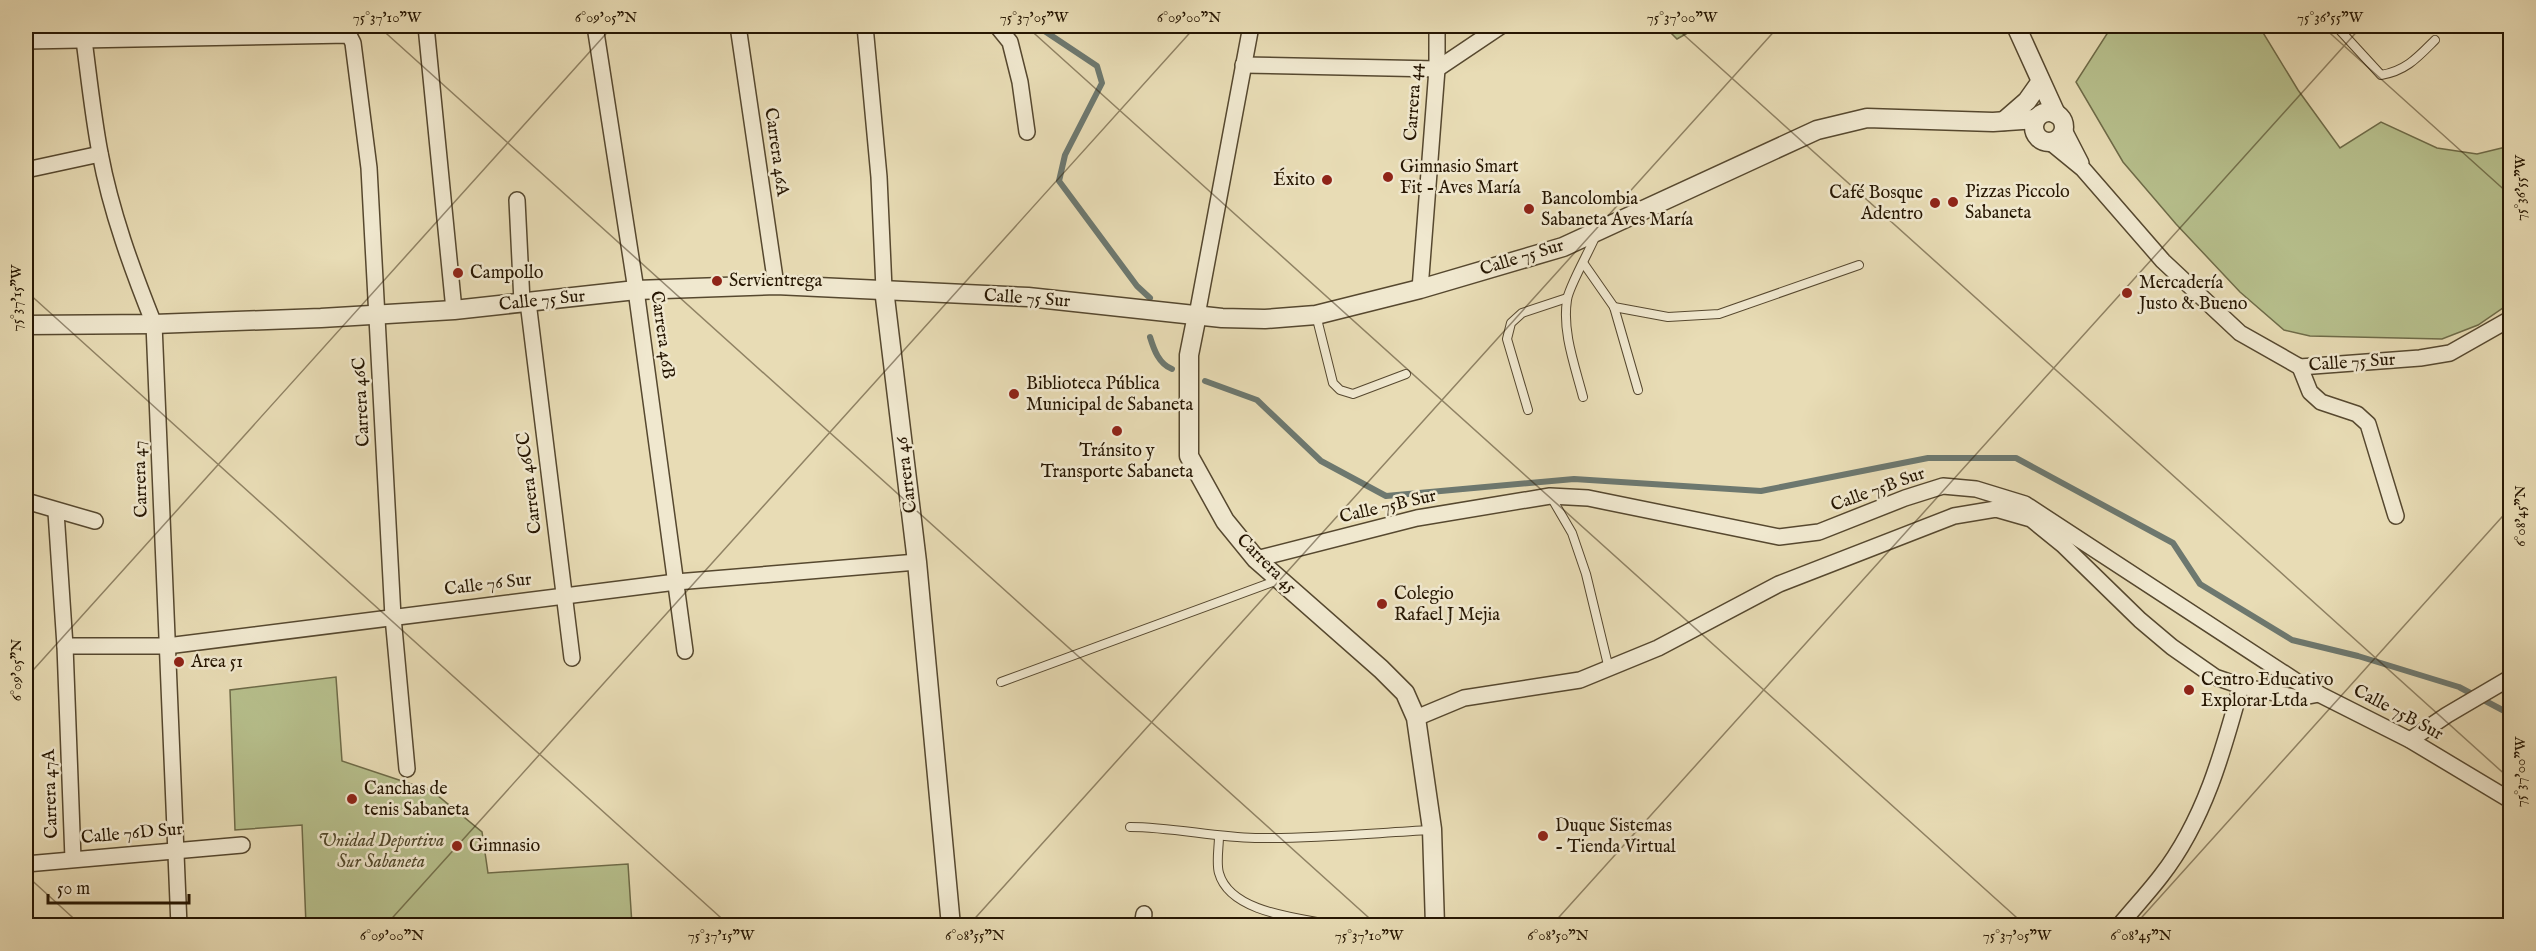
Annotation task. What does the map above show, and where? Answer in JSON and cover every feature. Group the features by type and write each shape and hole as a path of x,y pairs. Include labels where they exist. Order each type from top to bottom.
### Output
{"street":[{"name":"Carrera 46B","path":"595,26 636,290 685,651"},
{"name":"Carrera 46A","path":"738,26 776,285"},
{"name":"Carrera 46","path":"866,26 879,177 884,290 917,562 951,926"},
{"path":"997,26 1010,42 1020,82 1027,132"},
{"name":"Carrera 45","path":"1251,26 1189,355 1189,456 1225,521 1256,559 1406,693 1416,718 1432,830 1435,926"},
{"name":"Carrera 44","path":"1420,289 1437,69 1437,26"},
{"path":"1243,65 1437,69 1501,26"},
{"path":"2016,26 2038,79 2047,126"},
{"path":"426,27 454,310"},
{"path":"26,41 84,40 208,30"},
{"name":"Carrera 46C","path":"208,30 349,35 353,43 369,168 393,617 407,769"},
{"name":"Carrera 47","path":"84,40 100,154 114,212 132,268 154,324 179,926"},
{"path":"1998,122 2027,101 2038,79"},
{"name":"Calle 75 Sur","path":"26,325 154,324 454,310 636,290 776,285 1028,297 1197,315 1265,319 1316,315 1420,289 1563,247 1816,130 1867,118 1998,122 2047,126 2163,261 2240,333 2300,367 2420,358 2450,353 2511,319"},
{"path":"26,170 100,154"},
{"name":"Carrera 46CC","path":"517,200 525,302 572,658"},
{"path":"2300,367 2310,392 2321,402 2357,414 2368,424 2396,516"},
{"name":"Calle 75B Sur","path":"1256,559 1417,518 1550,496 1588,498 1779,537 1820,532 1905,498 1943,486 1976,489 2025,504 2319,694 2410,740 2511,800"},
{"path":"26,501 56,512 94,521"},
{"path":"1416,718 1464,698 1516,688 1580,680 1658,648 1779,584 1954,516 1996,509 2031,519 2063,545 2140,620 2172,647 2215,677 2241,686 2298,698 2319,694"},
{"name":"Carrera 47A","path":"56,512 65,646 73,859"},
{"name":"Calle 76 Sur","path":"65,646 167,646 676,582 917,562"},
{"path":"2410,740 2511,678"},
{"path":"2120,926 2163,874 2195,820 2221,759 2241,686"},
{"name":"Calle 76D Sur","path":"26,864 242,845"}],"lane":[{"path":"2336,26 2381,75 2395,73 2413,63 2435,40"},
{"path":"1583,397 1570,349 1566,322 1567,298 1598,231"},
{"path":"1584,264 1614,308 1638,390"},
{"path":"1614,308 1668,317 1719,314 1859,265"},
{"path":"1527,410 1507,339 1511,323 1522,313 1567,298"},
{"path":"1316,315 1333,383 1340,390 1353,394 1406,374"},
{"path":"1550,496 1572,533 1586,574 1609,669"},
{"path":"1001,682 1280,580"},
{"path":"1131,827 1159,827 1219,836 1256,838 1432,830"},
{"path":"1219,836 1219,873 1227,889 1245,904 1273,913 1334,925"}],"green space":[{"path":"1664,26 1700,26 1677,39"},
{"path":"2112,26 2259,26 2298,90 2340,148 2381,122 2437,148 2477,154 2510,146 2510,303 2478,325 2442,339 2310,336 2284,330 2240,292 2176,224 2123,162 2076,82"},
{"name":"Unidad Deportiva Sur Sabaneta","path":"336,677 342,761 432,791 482,832 488,873 628,864 632,925 306,925 302,825 235,830 230,690"}],"waterway":[{"path":"1037,26 1097,66 1102,83 1065,155 1059,181 1137,286 1150,298"},
{"path":"1150,337 1160,360 1172,369"},
{"path":"1205,381 1257,400 1321,461 1386,496 1574,479 1761,491 1928,458 2016,458 2173,543 2200,584 2292,640 2358,656 2459,687 2510,714"}],"place":[{"name":"Gimnasio Smart Fit - Aves María","path":"1388,177"},
{"name":"Éxito","path":"1327,180"},
{"name":"Pizzas Piccolo Sabaneta","path":"1953,202"},
{"name":"Café Bosque Adentro","path":"1935,203"},
{"name":"Bancolombia Sabaneta Aves María","path":"1529,209"},
{"name":"Campollo","path":"458,273"},
{"name":"Servientrega","path":"717,281"},
{"name":"Mercadería Justo & Bueno","path":"2127,293"},
{"name":"Biblioteca Pública Municipal de Sabaneta","path":"1014,394"},
{"name":"Tránsito y Transporte Sabaneta","path":"1117,431"},
{"name":"Colegio Rafael J Mejia","path":"1382,604"},
{"name":"Area 51","path":"179,662"},
{"name":"Centro Educativo Explorar Ltda","path":"2189,690"},
{"name":"Canchas de tenis Sabaneta","path":"352,799"},
{"name":"Duque Sistemas - Tienda Virtual","path":"1543,836"},
{"name":"Gimnasio","path":"457,846"}]}
